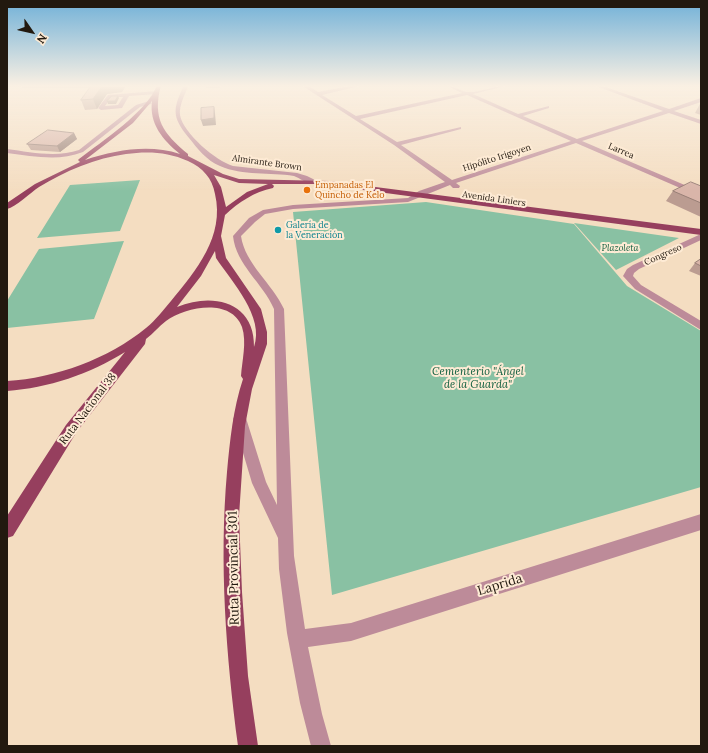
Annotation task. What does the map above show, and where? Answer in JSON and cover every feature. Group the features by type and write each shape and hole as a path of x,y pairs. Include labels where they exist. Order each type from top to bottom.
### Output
{"main road":[{"path":"64,171 116,134 133,120"},
{"path":"156,120 162,133 178,149 195,162 221,177 239,181 285,183"},
{"path":"8,206 41,183 64,171 105,156 140,150 167,152 195,162"},
{"path":"7,386 39,384 71,372 111,355 148,333 203,268 213,250 222,214 221,196 214,179 206,169"},
{"name":"Avenida Liniers","path":"285,183 312,182 701,237"},
{"path":"222,214 240,199 256,190 285,183"},
{"name":"Avenida Liniers","path":"285,183 422,197 701,232"},
{"name":"Ruta Provincial 301","path":"217,235 221,258 250,297 260,318 262,332 261,344 246,390 240,419 231,516 232,592 238,676 248,746"},
{"name":"Ruta Provincial 301","path":"159,321 178,310 192,305 203,304 228,308 234,310 243,317 248,328 246,390"},
{"name":"Ruta Nacional 38","path":"7,530 71,428 148,333"}],"street":[{"path":"7,151 59,156 76,154 120,120"},
{"name":"Almirante Brown","path":"178,120 196,143 216,160 228,167 296,175 308,178 312,182"},
{"path":"359,120 454,185"},
{"name":"Larrea","path":"526,120 701,195"},
{"name":"Hipólito Irigoyen","path":"422,197 639,120"},
{"name":"Hipólito Irigoyen","path":"422,197 454,185 655,120"},
{"path":"396,144 459,128"},
{"path":"321,746 314,723 290,594 285,537 279,310 270,291 243,257 238,248 237,236 256,216 276,209 401,200 422,197"},
{"name":"Congreso","path":"701,237 636,267 630,271 628,276 638,287 701,326"},
{"path":"240,419 259,483 285,537"},
{"name":"Laprida","path":"298,638 350,632 701,522"}],"green space":[{"path":"140,180 120,231 37,238 70,185"},
{"name":"Cementerio \"Ángel de la Guarda\"","path":"426,202 574,224 627,286 701,331 701,487 332,595 293,212"},
{"name":"Plazoleta","path":"574,223 679,238 616,270"},
{"path":"124,241 94,319 7,328 7,301 39,249"}],"building":[{"path":"48,130 74,133 57,146 27,144"},
{"path":"691,182 701,186 701,203 673,191"},
{"path":"701,259 701,266 695,263"}],"place":[{"name":"Empanadas El Quincho de Kelo","path":"307,190"},
{"name":"Galería de la Veneración","path":"278,230"}]}
